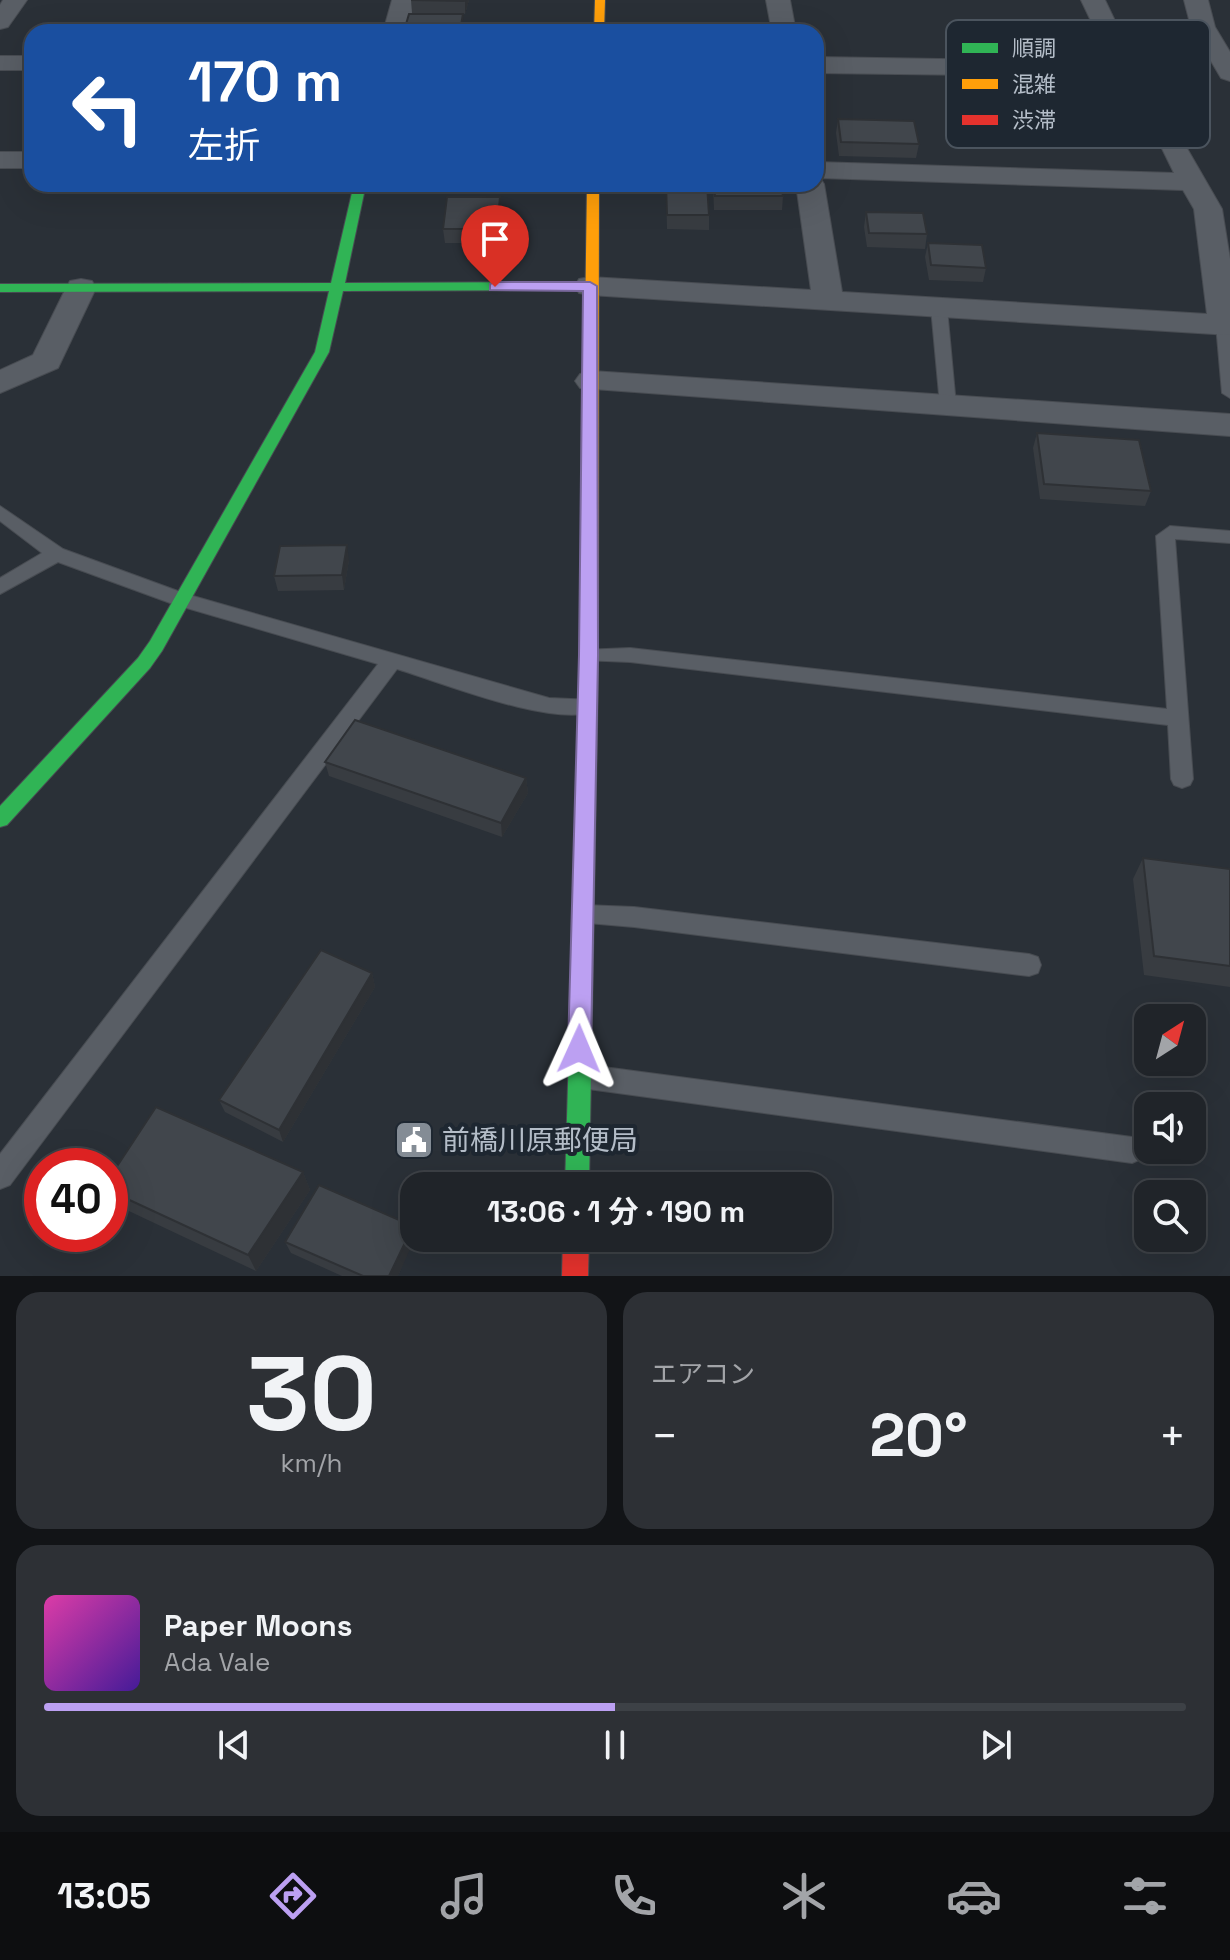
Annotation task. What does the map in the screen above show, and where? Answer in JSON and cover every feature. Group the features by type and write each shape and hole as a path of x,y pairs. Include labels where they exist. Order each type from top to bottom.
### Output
{"street":[{"path":"0,22 15,0"},
{"path":"397,24 404,0"},
{"path":"599,24 600,0"},
{"path":"778,0 782,24"},
{"path":"1093,0 1105,20"},
{"path":"1196,0 1201,20"},
{"path":"1210,27 1230,28"},
{"path":"1210,39 1230,73"},
{"path":"0,63 24,63"},
{"path":"824,65 946,67"},
{"path":"0,288 590,286 1227,325 1211,220 1195,182 1174,148"},
{"path":"0,160 24,160"},
{"path":"824,170 1195,182"},
{"path":"0,819 144,663 322,352 358,192"},
{"path":"577,1172 589,655 593,192"},
{"path":"811,192 828,302"},
{"path":"0,383 46,361 81,288"},
{"path":"592,381 1230,425"},
{"path":"575,1276 576,1252"}],"lane":[{"path":"939,308 948,405"},
{"path":"1227,325 1230,393"},
{"path":"0,512 56,554 180,599 549,706 586,706"},
{"path":"1182,779 1165,536 1170,532 1230,537"},
{"path":"0,587 56,554"},
{"path":"589,655 630,655 1178,718"},
{"path":"0,1176 391,662"},
{"path":"582,915 634,917 1029,965"},
{"path":"579,1076 1132,1150"}],"building":[{"path":"409,14 463,14 461,24 406,24"},
{"path":"838,119 914,121 919,144 841,142"},
{"path":"666,192 708,192 709,215 667,215"},
{"path":"715,192 782,192 783,196 715,196"},
{"path":"447,197 500,197 497,229 443,229"},
{"path":"866,212 923,213 927,234 869,233"},
{"path":"928,243 982,245 986,268 931,265"},
{"path":"1037,433 1139,440 1151,491 1044,484"},
{"path":"347,545 342,575 274,576 280,546"},
{"path":"355,720 526,778 501,823 325,762"},
{"path":"1143,858 1230,869 1230,966 1154,956"},
{"path":"321,950 372,973 279,1130 219,1100"},
{"path":"156,1107 303,1172 248,1255 128,1199 128,1150"},
{"path":"319,1185 400,1220 401,1252 389,1276 363,1276 285,1242"}],"traffic: fast":[{"path":"0,819 144,663 156,646 322,352 358,192"},
{"path":"0,288 590,286"},
{"path":"577,1172 589,673"}],"traffic: slow":[{"path":"599,24 600,0"},
{"path":"589,673 593,192"}],"traffic: jam":[{"path":"575,1276 576,1252"}],"place":[{"name":"前橋川原郵便局","path":"414,1140"}],"route":[{"path":"495,287 590,286 589,655 579,1049"}]}
